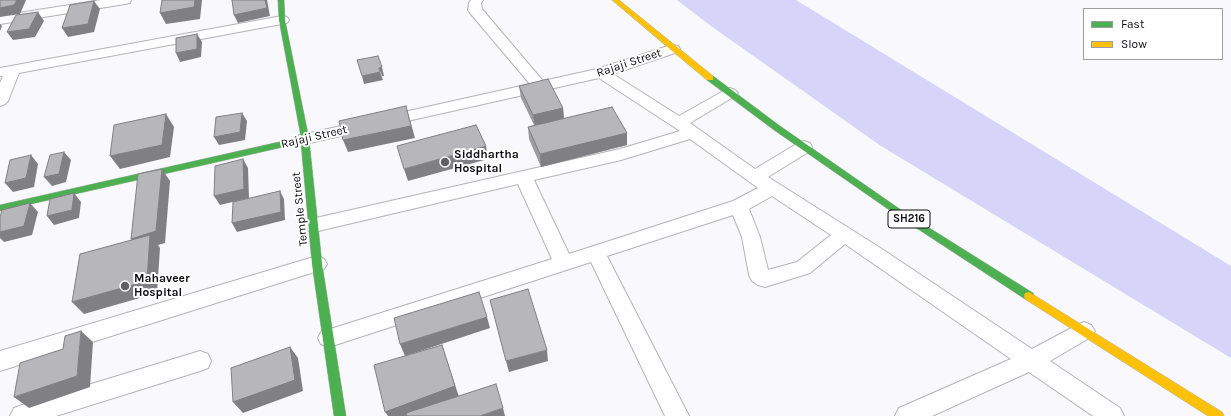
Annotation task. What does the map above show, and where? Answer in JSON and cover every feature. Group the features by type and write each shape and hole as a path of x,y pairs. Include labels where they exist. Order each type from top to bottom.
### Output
{"street":[{"path":"47,13 56,0"},
{"path":"0,20 125,0"},
{"name":"Temple Street","path":"281,0 282,20 305,139 317,264 340,416"},
{"path":"477,0 475,3 475,10 540,87"},
{"name":"SH216","path":"616,0 672,49 804,147 901,214 1218,416"},
{"path":"0,101 7,70 282,20"},
{"name":"Rajaji Street","path":"0,208 601,73 672,49"},
{"path":"601,73 685,128 755,177 844,234 1112,416"},
{"path":"314,224 621,154 685,128 730,93"},
{"path":"755,177 804,147"},
{"path":"523,176 564,263"},
{"path":"329,338 739,206 772,188"},
{"path":"739,206 751,238 759,275 764,279 803,268 844,234"},
{"path":"596,253 677,416"},
{"path":"0,362 317,264"},
{"path":"909,416 1030,361 1084,331"},
{"path":"22,416 200,361"}],"water":[{"path":"677,0 796,0 1231,266 1231,358 881,146 711,26"}],"building":[{"path":"0,0 17,0 14,5 0,8"},
{"path":"162,0 195,0 194,7 160,13"},
{"path":"232,0 265,0 267,8 234,15"},
{"path":"94,1 88,24 62,28 70,5"},
{"path":"38,12 29,29 7,32 16,15"},
{"path":"197,34 197,49 176,53 176,38"},
{"path":"378,56 382,67 379,68 380,72 362,76 357,60"},
{"path":"548,79 563,108 533,115 519,86"},
{"path":"406,106 411,126 343,140 339,121"},
{"path":"612,107 627,133 540,154 528,127"},
{"path":"242,113 240,132 214,137 216,117"},
{"path":"166,114 162,145 110,156 114,125"},
{"path":"476,125 486,146 404,169 397,146"},
{"path":"64,152 59,174 44,177 50,155"},
{"path":"31,155 26,178 5,183 10,160"},
{"path":"243,159 244,189 214,196 215,166"},
{"path":"162,169 156,231 131,239 138,174"},
{"path":"280,191 281,212 232,223 233,202"},
{"path":"74,193 72,210 47,216 50,199"},
{"path":"30,203 24,226 0,232 0,217 2,210"},
{"path":"150,235 147,281 72,302 80,254"},
{"path":"528,289 547,350 506,361 490,300"},
{"path":"479,292 487,317 400,344 394,318"},
{"path":"81,331 77,376 14,397 20,363 63,349 65,336"},
{"path":"442,345 455,386 385,412 374,365"},
{"path":"290,347 295,380 233,402 231,368"},
{"path":"496,384 503,408 480,416 407,416 406,413"}],"traffic: fast":[{"path":"281,0 282,20 305,139 317,264 340,416"},
{"path":"710,78 777,128 901,214 1029,296"},
{"path":"0,208 305,139"}],"traffic: slow":[{"path":"615,0 710,78"},
{"path":"1029,296 1218,416"}],"place":[{"name":"Siddhartha Hospital","path":"445,162"},
{"name":"Mahaveer Hospital","path":"125,286"}]}
